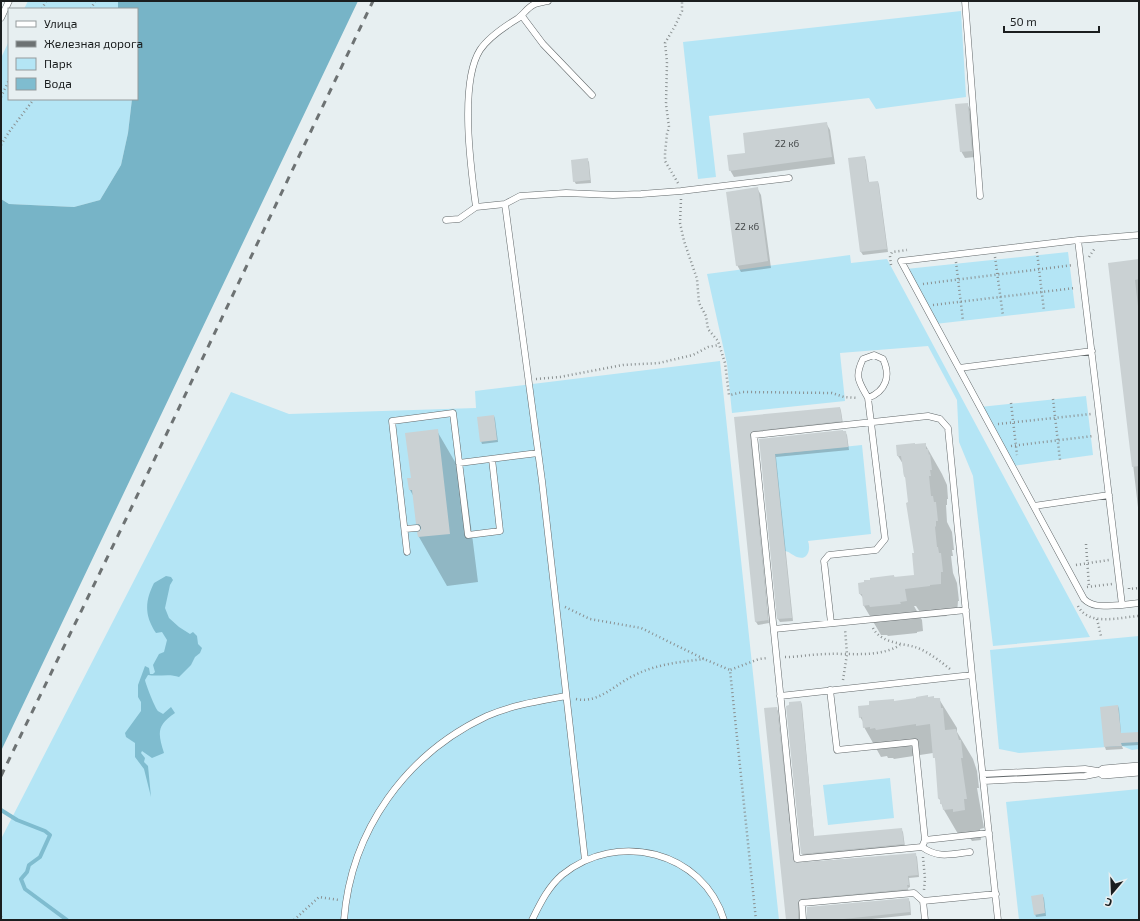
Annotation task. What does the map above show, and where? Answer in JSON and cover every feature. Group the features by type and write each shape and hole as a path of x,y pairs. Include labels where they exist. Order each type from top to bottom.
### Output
{"street":[{"path":"1104,772 1139,769"}],"lane":[{"path":"1,18 9,1"},
{"path":"476,207 469,150 469,101 472,71 480,50 501,29 522,16 532,5 548,1"},
{"path":"965,1 980,196"},
{"path":"522,16 543,44 592,95"},
{"path":"446,220 459,219 476,207 505,204 520,196 566,193 613,196 681,191 789,178"},
{"path":"505,204 538,453 585,860"},
{"path":"1139,235 1078,240 901,261 1084,599 1094,606 1139,603"},
{"path":"1078,240 1122,604"},
{"path":"959,368 1092,351"},
{"path":"831,623 824,561 829,555 876,550 885,539 868,398 860,383 857,370 863,359 874,356 883,359 887,368 887,378 881,391 868,398"},
{"path":"407,552 392,421 453,413 468,535 500,531 492,459"},
{"path":"970,852 941,855 931,854 922,847 797,859 754,435 928,416 940,419 948,428 998,920"},
{"path":"459,463 538,453"},
{"path":"1034,506 1109,495"},
{"path":"405,529 417,528"},
{"path":"774,630 845,621 966,610"},
{"path":"780,696 842,688 972,675"},
{"path":"830,690 838,750 915,742 925,840 922,847"},
{"path":"344,920 345,902 355,862 371,824 393,790 420,760 452,735 488,716 526,703 566,696"},
{"path":"983,774 1085,769 1104,772"},
{"path":"984,781 1086,776 1104,772"},
{"path":"925,840 989,833"},
{"path":"532,920 543,896 562,875 585,860 615,851 647,852 677,862 702,881 720,907 724,920"},
{"path":"803,920 802,903 914,893 923,901 925,920"},
{"path":"923,901 996,894"}],"path":[{"path":"682,1 682,11 665,43 667,62 666,104 669,127 664,153 665,161 676,178 681,191 680,222 684,241 697,279 699,303 706,316 708,329 718,341 725,364 729,394 743,392 832,393 844,397 868,398"},
{"path":"1,97 8,82"},
{"path":"1,145 33,100"},
{"path":"1036,245 1044,311"},
{"path":"914,285 1089,263 1090,254 1096,246"},
{"path":"892,266 890,256 892,252 910,249"},
{"path":"994,250 1003,316"},
{"path":"955,255 963,321"},
{"path":"925,306 1084,287"},
{"path":"528,380 560,377 623,366 659,363 693,355 708,347 719,345"},
{"path":"1053,398 1060,460"},
{"path":"1011,403 1018,459"},
{"path":"989,425 1099,413"},
{"path":"1002,447 1102,436"},
{"path":"1086,544 1089,586"},
{"path":"1108,554 1109,560"},
{"path":"1066,567 1116,559"},
{"path":"1087,591 1085,587 1128,582 1129,589 1139,588"},
{"path":"556,603 590,618 641,628 730,670 759,659 866,654 894,649 900,645"},
{"path":"1078,605 1085,615 1098,619 1139,616"},
{"path":"868,619 875,632 887,640 900,645 915,648 929,655 949,669 957,677"},
{"path":"1098,619 1101,636"},
{"path":"842,688 847,654 845,621"},
{"path":"566,696 581,700 601,696 634,675 668,663 704,659"},
{"path":"730,670 756,920"},
{"path":"922,847 925,879 923,901"},
{"path":"294,920 319,897 345,902"},
{"path":"1,917 4,920"}],"green space":[{"path":"28,1 118,1 118,8 24,8"},
{"path":"961,11 966,97 876,109 869,98 709,116 716,177 698,179 683,42"},
{"path":"8,43 8,100 132,100 128,133 121,165 100,200 74,207 9,204 1,199 1,58"},
{"path":"1068,252 1075,308 935,324 906,269"},
{"path":"850,255 851,263 887,259 1090,637 993,646 973,476 959,442 957,400 928,346 840,353 845,401 732,413 727,364 707,274"},
{"path":"720,361 779,920 1,920 1,839 231,392 289,414 476,408 475,391"},
{"path":"1086,396 1093,455 1012,466 980,407"},
{"path":"862,445 871,534 808,541 808,554 801,558 785,551 775,454"},
{"path":"1139,636 1139,749 1132,750 1122,746 1019,753 999,749 990,650"},
{"path":"890,778 894,818 828,825 823,785"},
{"path":"1139,789 1139,920 1019,920 1006,802"}],"shaded area":[{"path":"118,1 358,1 1,751 1,199 9,204 74,207 100,200 121,165 128,133 132,100 138,100 138,8 118,8"}],"water":[{"path":"166,576 171,577 173,580 170,585 165,608 169,618 190,634 193,632 197,636 198,644 202,648 191,665 179,677 171,675 148,675 145,680 158,711 163,714 171,707 175,713 164,722 160,730 164,753 152,758 142,751 141,753 145,758 144,762 148,766 151,797 144,769 135,757 135,743 126,737 125,733 141,711 141,702 138,697 138,685 145,666 149,668 150,674 153,674 155,672 153,665 159,654 164,652 167,640 162,632 156,633 149,620 147,608 149,596 154,583"}],"building":[{"path":"968,103 972,151 960,152 955,104"},
{"path":"827,122 832,157 729,171 727,155 745,153 743,133"},
{"path":"865,156 868,182 878,181 887,249 860,252 848,158"},
{"path":"588,158 590,180 573,182 571,160"},
{"path":"758,187 768,261 736,266 726,192"},
{"path":"1139,259 1139,279 1135,280 1139,315 1139,466 1132,467 1108,263"},
{"path":"840,407 842,421 754,431 750,434 768,620 755,622 734,417"},
{"path":"494,415 497,440 480,442 477,417"},
{"path":"438,429 450,534 418,537 417,532 421,530 421,527 419,524 416,524 412,490 409,490 407,478 411,478 405,433"},
{"path":"843,430 846,431 848,447 775,454 792,618 777,619 759,439"},
{"path":"926,443 926,449 928,449 929,455 930,454 932,470 930,470 931,476 929,476 931,496 933,496 934,502 936,502 938,521 936,521 935,527 937,547 939,553 941,553 943,572 941,572 941,584 905,589 907,601 900,602 901,604 870,607 869,605 863,606 862,594 859,594 858,583 864,582 864,580 870,580 870,578 894,575 894,577 914,575 912,553 914,553 906,503 908,502 905,476 901,456 897,456 896,445"},
{"path":"928,695 928,697 934,696 934,698 940,698 941,708 943,708 945,730 956,729 959,740 961,740 963,758 961,758 967,799 964,799 965,810 953,812 953,809 943,810 942,804 940,804 940,798 938,799 935,758 933,758 930,724 916,726 916,724 876,730 875,728 870,729 870,727 863,728 862,717 859,718 858,706 869,705 869,701 894,699 894,701"},
{"path":"801,701 814,836 902,828 904,844 801,854 786,706 789,705 789,702"},
{"path":"1118,705 1121,733 1139,732 1139,742 1121,743 1122,746 1104,747 1100,707"},
{"path":"777,707 794,862 797,863 916,853 918,875 908,876 908,889 801,899 798,903 798,920 786,920 764,708"},
{"path":"1043,894 1045,913 1034,915 1031,896"},
{"path":"909,898 910,912 834,920 807,920 807,907"}],"waterway":[{"path":"1,810 17,820 45,831 50,835 40,857 29,865 27,872 21,879 25,889 67,920"}],"railway":[{"path":"1,776 126,519 373,1"}]}
